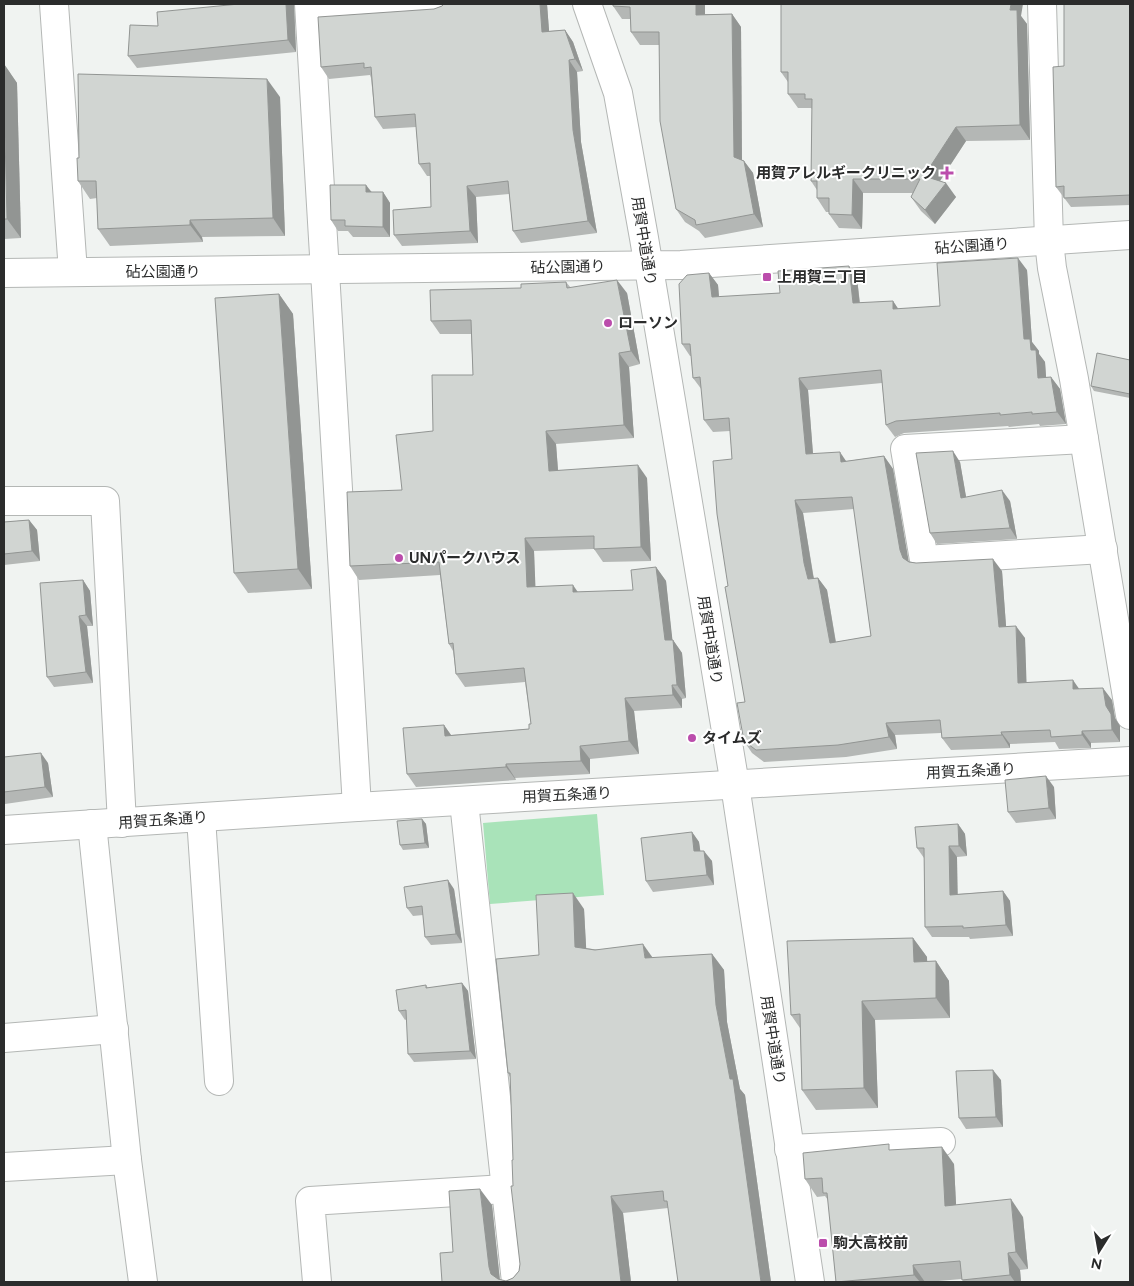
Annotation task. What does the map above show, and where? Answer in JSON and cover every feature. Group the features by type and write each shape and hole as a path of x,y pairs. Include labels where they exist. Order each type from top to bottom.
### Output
{"street":[{"path":"54,4 73,272"},
{"name":"用賀中道通り","path":"587,4 618,93 735,785 810,1282"},
{"path":"1042,4 1049,241 1052,268 1103,549 1126,660 1130,715"},
{"path":"357,807 310,9 441,5"},
{"name":"砧公園通り","path":"4,273 681,265 1130,234"},
{"path":"1084,439 906,449 924,560 1103,549"},
{"path":"4,501 105,501 122,823"},
{"name":"用賀五条通り","path":"4,830 1130,761"},
{"path":"464,802 516,1282"},
{"path":"201,818 219,1081"},
{"path":"92,824 127,1160 143,1282"},
{"path":"4,1038 114,1029"},
{"path":"790,1149 941,1142"},
{"path":"4,1167 127,1160"},
{"path":"318,1282 310,1201 505,1189"}],"green space":[{"path":"597,814 604,895 490,904 483,823"}],"building":[{"path":"239,4 286,4 288,40 128,56 130,25 158,26 157,12"},
{"path":"444,4 540,4 542,32 565,30 575,59 569,60 573,130 588,221 513,231 508,181 467,186 470,231 394,235 393,210 431,207 430,163 419,164 415,114 375,117 371,67 364,68 364,63 321,67 318,17 434,9"},
{"path":"613,4 696,4 696,15 732,14 734,157 744,161 754,214 696,225 695,220 676,209 660,121 659,32 631,32 630,7 613,6"},
{"path":"781,4 1011,4 1010,10 1017,10 1020,125 956,127 924,176 946,183 925,210 911,197 920,179 853,179 852,215 829,214 829,198 817,198 817,181 811,181 812,99 805,99 805,94 788,94 788,72 781,72"},
{"path":"1064,4 1130,4 1130,195 1064,198 1064,186 1056,187 1053,67 1064,66"},
{"path":"78,74 267,79 273,218 190,220 190,225 98,229 96,181 78,181"},
{"path":"4,95 7,219 4,219"},
{"path":"330,185 366,185 366,192 383,192 383,227 345,226 345,220 331,220"},
{"path":"1018,258 1024,339 1030,339 1031,350 1036,350 1038,378 1051,377 1057,412 1000,415 1000,413 896,421 886,425 881,370 799,378 806,454 840,452 841,462 884,456 903,558 909,562 916,563 993,559 999,627 1016,626 1018,683 1073,680 1073,689 1103,688 1106,706 1111,714 1112,730 1082,731 1082,735 1051,737 1050,730 1001,732 1002,735 942,738 940,720 886,723 889,737 838,745 756,750 744,741 737,703 745,702 725,587 728,586 717,514 713,461 732,459 729,418 704,420 700,377 693,378 690,344 682,344 679,284 687,275 709,273 712,297 780,293 778,271 849,266 853,303 893,301 893,309 940,306 937,263","holes":["852,497 871,636 830,643 818,578 808,579 804,563 795,500"]},
{"path":"617,280 631,351 619,353 624,425 546,431 549,471 638,465 641,547 594,549 594,536 525,538 527,587 573,585 573,592 633,590 631,570 656,567 665,640 673,640 677,685 672,685 673,695 625,698 629,741 580,746 581,761 506,764 506,767 407,774 403,728 444,725 445,736 529,729 529,724 531,724 524,668 456,674 453,643 449,644 439,562 350,566 347,492 402,490 396,435 433,431 432,375 473,375 471,320 431,321 430,290 521,288 521,284 566,282 567,288"},
{"path":"279,294 298,569 234,573 215,298"},
{"path":"1097,353 1130,360 1130,394 1091,386"},
{"path":"953,451 961,498 1002,490 1010,528 930,533 916,453"},
{"path":"29,520 32,551 4,554 4,522"},
{"path":"83,580 86,615 79,616 86,672 47,677 40,583"},
{"path":"41,753 45,787 4,792 4,757"},
{"path":"1046,776 1049,808 1008,812 1005,780"},
{"path":"422,819 425,843 400,845 397,821"},
{"path":"958,824 959,846 949,846 950,895 1003,891 1006,925 963,928 963,926 925,927 924,848 917,848 915,827"},
{"path":"692,832 694,851 704,851 707,875 646,881 641,838"},
{"path":"448,880 456,934 425,937 422,906 407,908 404,887"},
{"path":"573,893 575,947 595,950 643,944 645,958 712,954 716,1005 730,1079 733,1079 761,1282 678,1282 667,1201 664,1201 663,1191 611,1196 621,1282 442,1282 440,1253 453,1252 449,1191 480,1189 491,1274 498,1279 506,1281 513,1278 519,1271 520,1264 511,1186 513,1186 513,1160 510,1073 508,1073 496,959 539,955 536,895"},
{"path":"913,938 914,962 936,961 936,998 862,1001 864,1088 802,1090 800,1014 791,1015 787,941"},
{"path":"462,983 470,1051 408,1054 406,1010 399,1011 396,990 426,985 426,988"},
{"path":"993,1070 996,1117 959,1118 956,1071"},
{"path":"889,1144 889,1150 942,1147 945,1206 1011,1199 1016,1252 1008,1253 1010,1275 962,1280 960,1261 913,1265 914,1275 836,1282 827,1193 823,1193 822,1178 805,1179 803,1153"}],"place":[{"name":"用賀アレルギークリニック","path":"947,173"},
{"name":"上用賀三丁目","path":"767,277"},
{"name":"ローソン","path":"608,323"},
{"name":"UNパークハウス","path":"399,558"},
{"name":"タイムズ","path":"692,738"},
{"name":"駒大高校前","path":"823,1243"}]}
